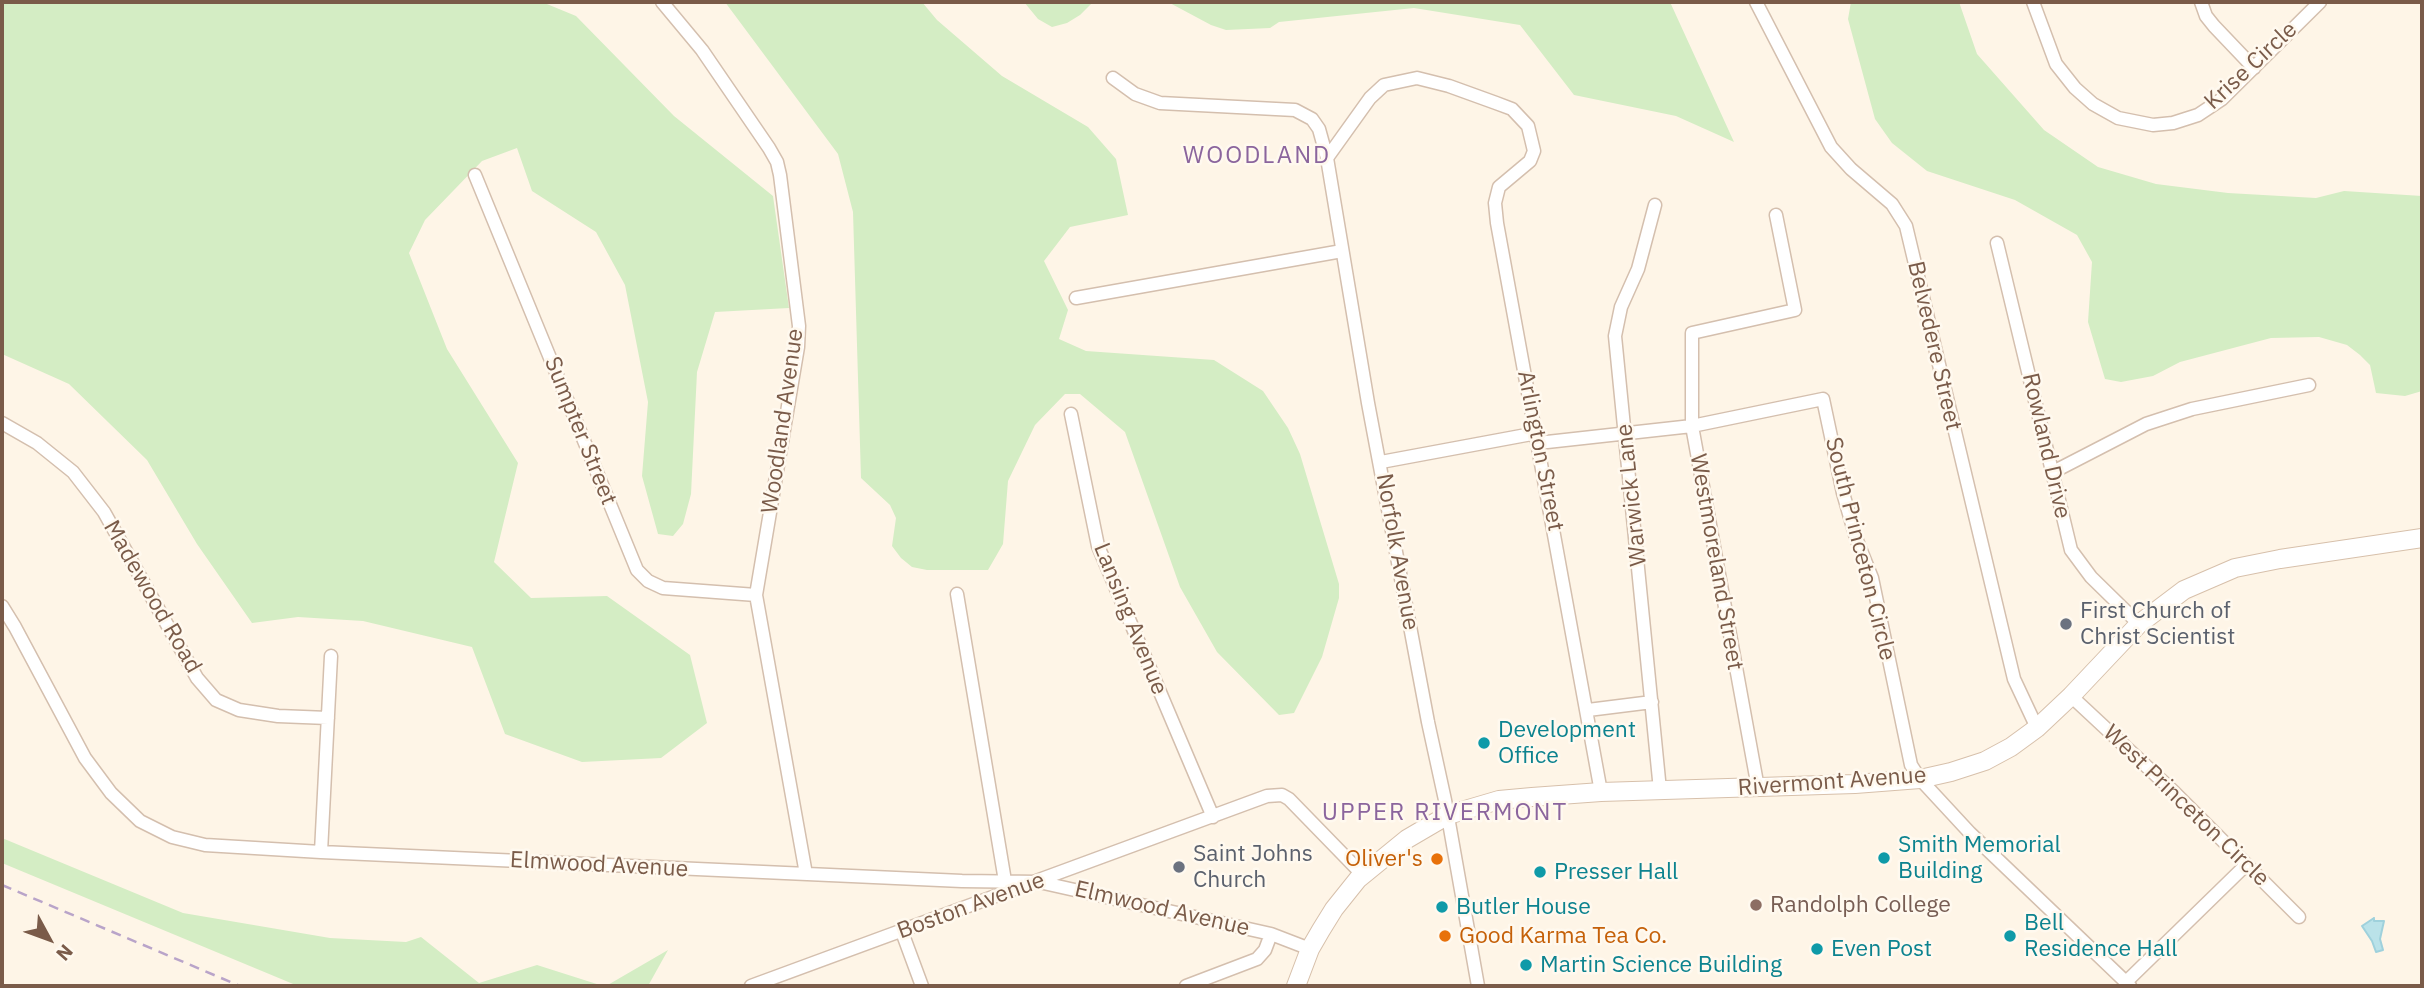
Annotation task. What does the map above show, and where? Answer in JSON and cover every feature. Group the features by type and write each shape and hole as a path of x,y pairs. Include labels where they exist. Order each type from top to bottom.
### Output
{"main road":[{"name":"Rivermont Avenue","path":"1296,986 1310,949 1334,909 1362,874 1407,839 1448,815 1499,800 1601,792 1758,788 1920,779 1985,761 2011,747 2037,728 2139,624 2184,590 2235,568 2284,558 2422,538"}],"street":[{"name":"Woodland Avenue","path":"662,2 702,50 769,148 777,162 780,176 799,326 798,347 756,595 806,874"},
{"name":"Belvedere Street","path":"1756,2 1831,147 1851,169 1892,204 1906,226 2014,679 2037,728"},
{"name":"Krise Circle","path":"2033,2 2052,57 2063,75 2085,98 2118,118 2153,125 2172,123 2198,115 2222,99 2320,2"},
{"path":"2201,2 2206,16 2254,68"},
{"name":"Norfolk Avenue","path":"1113,78 1135,94 1160,103 1295,110 1312,119 1319,129 1327,158 1478,986"},
{"name":"Arlington Street","path":"1327,158 1370,98 1384,85 1417,78 1496,103 1512,110 1528,126 1534,151 1530,161 1499,187 1495,203 1601,792"},
{"name":"Sumpter Street","path":"475,176 637,570 648,581 663,588 756,595"},
{"name":"Warwick Lane","path":"1655,205 1638,269 1622,307 1615,336 1660,790"},
{"name":"Westmoreland Street","path":"1758,788 1692,426 1692,333 1795,310 1776,215"},
{"name":"Rowland Drive","path":"1997,243 2071,550 2091,578 2139,624"},
{"path":"1076,298 1342,251"},
{"path":"2053,472 2146,424 2192,409 2309,385"},
{"name":"South Princeton Circle","path":"1692,426 1823,399 1843,494 1872,578 1911,765 1920,779"},
{"name":"Lansing Avenue","path":"1071,414 1098,546 1213,817"},
{"name":"Madewood Road","path":"2,423 37,443 73,472 104,512 197,678 216,700 239,710 278,716 328,718"},
{"path":"1381,462 1537,438 1626,434 1692,426"},
{"path":"957,594 1005,881"},
{"name":"Elmwood Avenue","path":"2,607 85,758 111,793 140,821 172,837 205,845 321,852 962,881 1039,882 1271,934 1310,949"},
{"path":"321,852 331,656"},
{"name":"West Princeton Circle","path":"2071,696 2174,792 2299,917"},
{"path":"1588,710 1652,702"},
{"path":"1920,779 1970,833 2128,984 2246,864"},
{"name":"Boston Avenue","path":"751,986 1267,796 1282,795 1297,806 1362,874"},
{"path":"902,932 922,986"},
{"path":"1186,986 1256,959 1265,950 1271,934"}],"green space":[{"path":"2,2 542,2 576,16 674,116 773,196 789,308 715,312 697,372 691,494 683,524 673,536 658,534 642,476 648,402 625,285 596,232 532,191 517,148 482,161 425,220 409,253 447,349 518,463 494,562 531,598 607,596 690,655 707,723 661,758 582,762 505,734 472,647 363,621 298,617 252,623 197,544 147,460 69,384 2,354"},
{"path":"725,2 922,2 937,20 1002,76 1088,127 1116,159 1128,215 1070,227 1044,261 1068,310 1059,339 1086,351 1214,360 1263,391 1288,428 1300,454 1339,584 1339,598 1322,657 1294,713 1279,715 1217,652 1180,587 1125,432 1080,394 1065,394 1035,425 1008,481 1003,544 988,570 927,570 912,567 901,558 892,546 896,518 890,505 861,478 853,212 838,154"},
{"path":"1024,2 1093,2 1067,23 1052,27 1038,19"},
{"path":"1168,2 1670,2 1734,142 1676,116 1574,95 1520,25 1414,8 1279,22 1270,28 1226,30"},
{"path":"1851,2 1959,2 1977,54 2044,130 2098,167 2156,184 2228,193 2316,198 2344,191 2422,196 2422,391 2405,396 2376,393 2370,365 2360,355 2347,345 2319,337 2271,338 2180,362 2153,376 2121,382 2105,379 2088,322 2092,262 2077,235 2015,200 1927,171 1892,143 1875,119 1848,19"},
{"path":"2,838 183,913 330,938 406,942 421,937 479,983 537,965 603,986 298,986 2,863"},
{"path":"668,950 648,986 606,986"}],"water":[{"path":"2374,918 2374,921 2384,921 2380,939 2383,950 2376,952 2362,926"}],"railway":[{"path":"2,885 240,986"}],"place":[{"name":"First Church of Christ Scientist","path":"2066,624"},
{"name":"Development Office","path":"1484,743"},
{"name":"Smith Memorial Building","path":"1884,858"},
{"name":"Oliver's","path":"1437,859"},
{"name":"Saint Johns Church","path":"1179,867"},
{"name":"Presser Hall","path":"1540,872"},
{"name":"Randolph College","path":"1756,905"},
{"name":"Butler House","path":"1442,907"},
{"name":"Good Karma Tea Co.","path":"1445,936"},
{"name":"Bell Residence Hall","path":"2010,936"},
{"name":"Even Post","path":"1817,949"},
{"name":"Martin Science Building","path":"1526,965"}],"district":[{"name":"WOODLAND","path":"1257,156"},
{"name":"UPPER RIVERMONT","path":"1445,813"}]}
